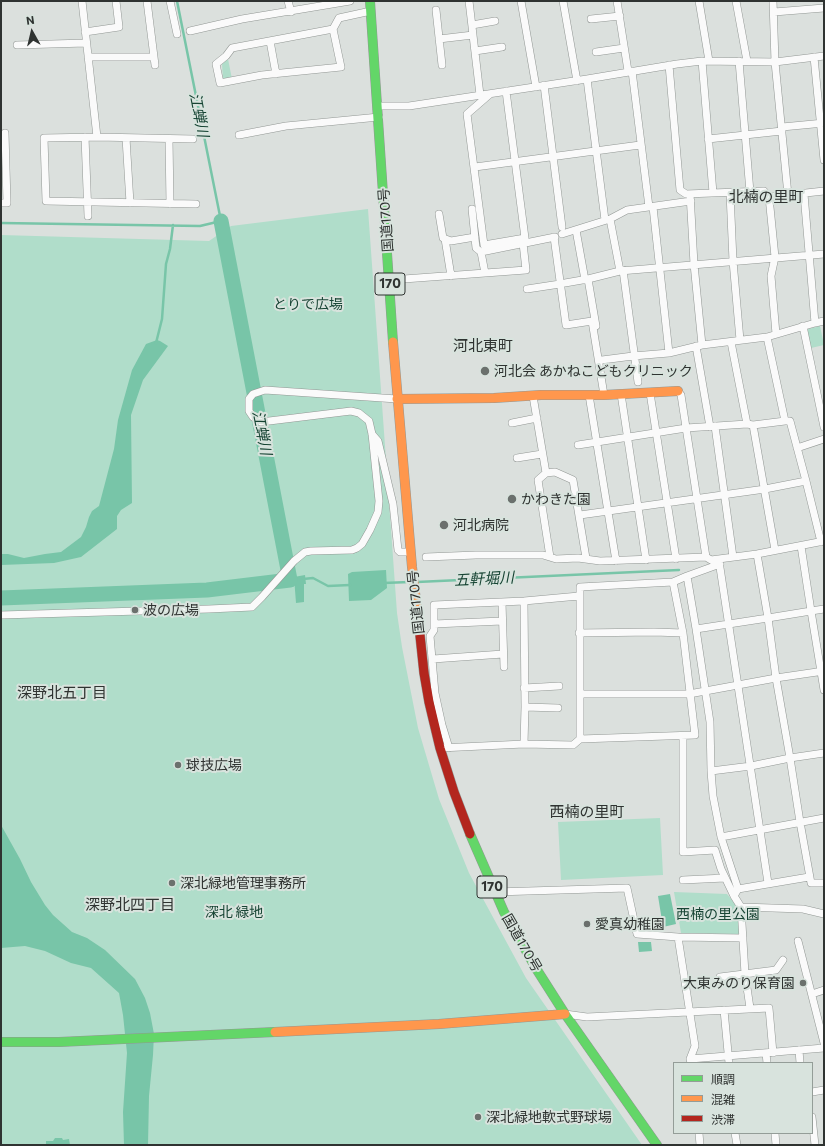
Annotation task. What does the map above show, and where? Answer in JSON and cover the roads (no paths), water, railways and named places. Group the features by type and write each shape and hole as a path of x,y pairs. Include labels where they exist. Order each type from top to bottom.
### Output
{"main road":[{"name":"国道170号","path":"370,1 397,400 414,591 429,702 445,748 454,792 473,842 504,912 537,970 565,1014 657,1145"},
{"path":"397,400 589,395 605,390 621,394 678,391"},
{"path":"1,1042 59,1042 223,1035 439,1024 565,1014"}],"street":[{"path":"82,1 97,137"},
{"path":"85,32 119,26 116,1"},
{"path":"147,1 155,65"},
{"path":"170,1 177,34"},
{"path":"288,1 291,12"},
{"path":"190,31 242,19 350,1"},
{"path":"469,1 480,95"},
{"path":"521,1 536,87"},
{"path":"563,1 577,81"},
{"path":"618,1 624,48 630,71 640,145 651,207 669,353"},
{"path":"699,1 705,61 708,139 713,193"},
{"path":"736,1 743,61 745,135 750,192"},
{"path":"773,1 775,62 788,195"},
{"path":"774,12 824,8"},
{"path":"436,10 442,65"},
{"path":"333,28 232,48 226,56 216,64 220,83 262,75 341,67 333,28 339,18 371,11"},
{"path":"592,19 620,16"},
{"path":"472,25 495,21"},
{"path":"439,38 473,35"},
{"path":"270,41 276,74"},
{"path":"16,45 86,43"},
{"path":"475,51 502,47"},
{"path":"596,52 624,48"},
{"path":"378,106 409,106 577,81 668,65 705,61 775,62 824,56"},
{"path":"88,57 154,57"},
{"path":"814,57 822,123 824,160"},
{"path":"668,65 680,190 690,198 699,346 725,494 734,557"},
{"path":"587,79 607,219 621,271 638,382"},
{"path":"544,85 562,226"},
{"path":"490,94 467,114 484,244 525,238 506,91"},
{"path":"239,135 286,126 378,117"},
{"path":"708,139 822,123"},
{"path":"1,203 7,203 5,133"},
{"path":"84,137 88,216"},
{"path":"192,139 97,137 44,138 46,201 196,204"},
{"path":"126,138 130,203"},
{"path":"169,139 170,204"},
{"path":"474,167 597,152 640,145"},
{"path":"481,252 557,236 607,219 627,210 651,207 713,193 764,191 769,197 775,257 771,276 776,334"},
{"path":"769,197 824,191"},
{"path":"730,193 733,261 740,340"},
{"path":"804,194 815,323"},
{"path":"472,209 476,248 481,252 485,273"},
{"path":"438,214 443,238 445,239 450,276"},
{"path":"576,230 602,360 605,390"},
{"path":"557,236 566,325 592,321 605,390"},
{"path":"445,239 451,241 475,237"},
{"path":"390,280 526,270 523,243"},
{"path":"527,289 563,284 621,271 824,254"},
{"path":"602,360 669,353 699,346 767,337 824,321"},
{"path":"803,326 824,427"},
{"path":"767,337 785,421"},
{"path":"731,342 765,489 775,550"},
{"path":"1,615 252,607 294,561 305,552 352,550 362,544 378,512 379,501 372,434 368,421 359,413 351,412 261,422 253,417 249,411 249,399 253,394 264,390 397,400"},
{"path":"678,391 681,395 706,557"},
{"path":"650,393 676,559"},
{"path":"621,394 646,560"},
{"path":"589,395 616,561"},
{"path":"533,396 546,473"},
{"path":"512,423 537,418"},
{"path":"578,445 686,428 790,421 822,542 734,557 719,561 673,582 580,587 580,739"},
{"path":"372,434 378,441 393,504 398,550 400,552 411,552"},
{"path":"797,448 824,439"},
{"path":"518,458 542,454"},
{"path":"550,557 538,480 546,473 555,472 573,480 586,558"},
{"path":"580,515 765,489 806,481"},
{"path":"801,546 824,690"},
{"path":"756,554 768,618 776,678 810,883 824,883"},
{"path":"426,557 543,555 556,559 586,558 600,561 706,557 711,560 719,561"},
{"path":"719,561 761,829 768,883"},
{"path":"687,576 710,722 713,796 721,837 738,889 734,896"},
{"path":"579,596 524,601 434,605 434,630 430,636 435,693 445,748 524,744 573,745 580,739 695,735 683,633 673,582"},
{"path":"524,601 524,744"},
{"path":"502,602 504,667"},
{"path":"696,629 824,609"},
{"path":"434,624 502,621"},
{"path":"579,633 683,633"},
{"path":"433,659 503,654"},
{"path":"580,694 689,694 822,671"},
{"path":"524,688 559,686"},
{"path":"525,707 558,708"},
{"path":"683,736 683,852 715,850 725,878 741,907 750,1008"},
{"path":"711,771 824,753"},
{"path":"721,837 824,818"},
{"path":"738,889 809,877"},
{"path":"683,880 725,878"},
{"path":"495,892 627,888 637,934 678,937 743,938"},
{"path":"741,907 803,909 824,914"},
{"path":"678,937 695,1046 690,1061 728,1059 824,1048"},
{"path":"798,941 824,1043"},
{"path":"720,977 776,970 783,960"},
{"path":"812,994 824,990"},
{"path":"565,1014 587,1017 768,1008 770,1053 767,1062"},
{"path":"724,1010 728,1059"},
{"path":"799,1050 800,1062"},
{"path":"813,1092 824,1090"},
{"path":"813,1126 815,1145"},
{"path":"699,1134 700,1145"},
{"path":"735,1134 737,1145"},
{"path":"775,1134 776,1145"}],"waterway":[{"name":"江蝉川","path":"1,223 200,226 221,221 177,1"},
{"name":"江蝉川","path":"1,598 207,590 290,580 221,221"},
{"path":"156,343 162,319 166,264 170,249 173,225"},
{"name":"五軒堀川","path":"417,582 679,570"},
{"name":"五軒堀川","path":"303,579 313,578 328,586 350,585"},
{"name":"五軒堀川","path":"290,580 296,580"},
{"name":"五軒堀川","path":"383,583 410,582"}],"place":[{"name":"河北会 あかねこどもクリニック","path":"485,371"},
{"name":"かわきた園","path":"512,499"},
{"name":"河北病院","path":"444,525"},
{"name":"波の広場","path":"135,610"},
{"name":"球技広場","path":"178,765"},
{"name":"深北緑地管理事務所","path":"172,883"},
{"name":"愛真幼稚園","path":"587,924"},
{"name":"大東みのり保育園","path":"803,983"},
{"name":"深北緑地軟式野球場","path":"478,1117"}],"district":[{"name":"北楠の里町","path":"766,197"},
{"name":"河北東町","path":"483,346"},
{"name":"深野北五丁目","path":"62,693"},
{"name":"西楠の里町","path":"587,812"},
{"name":"深野北四丁目","path":"130,905"}],"park label":[{"name":"とりで広場","path":"308,304"},
{"name":"深北 緑地","path":"234,912"},
{"name":"西楠の里公園","path":"718,914"}]}
